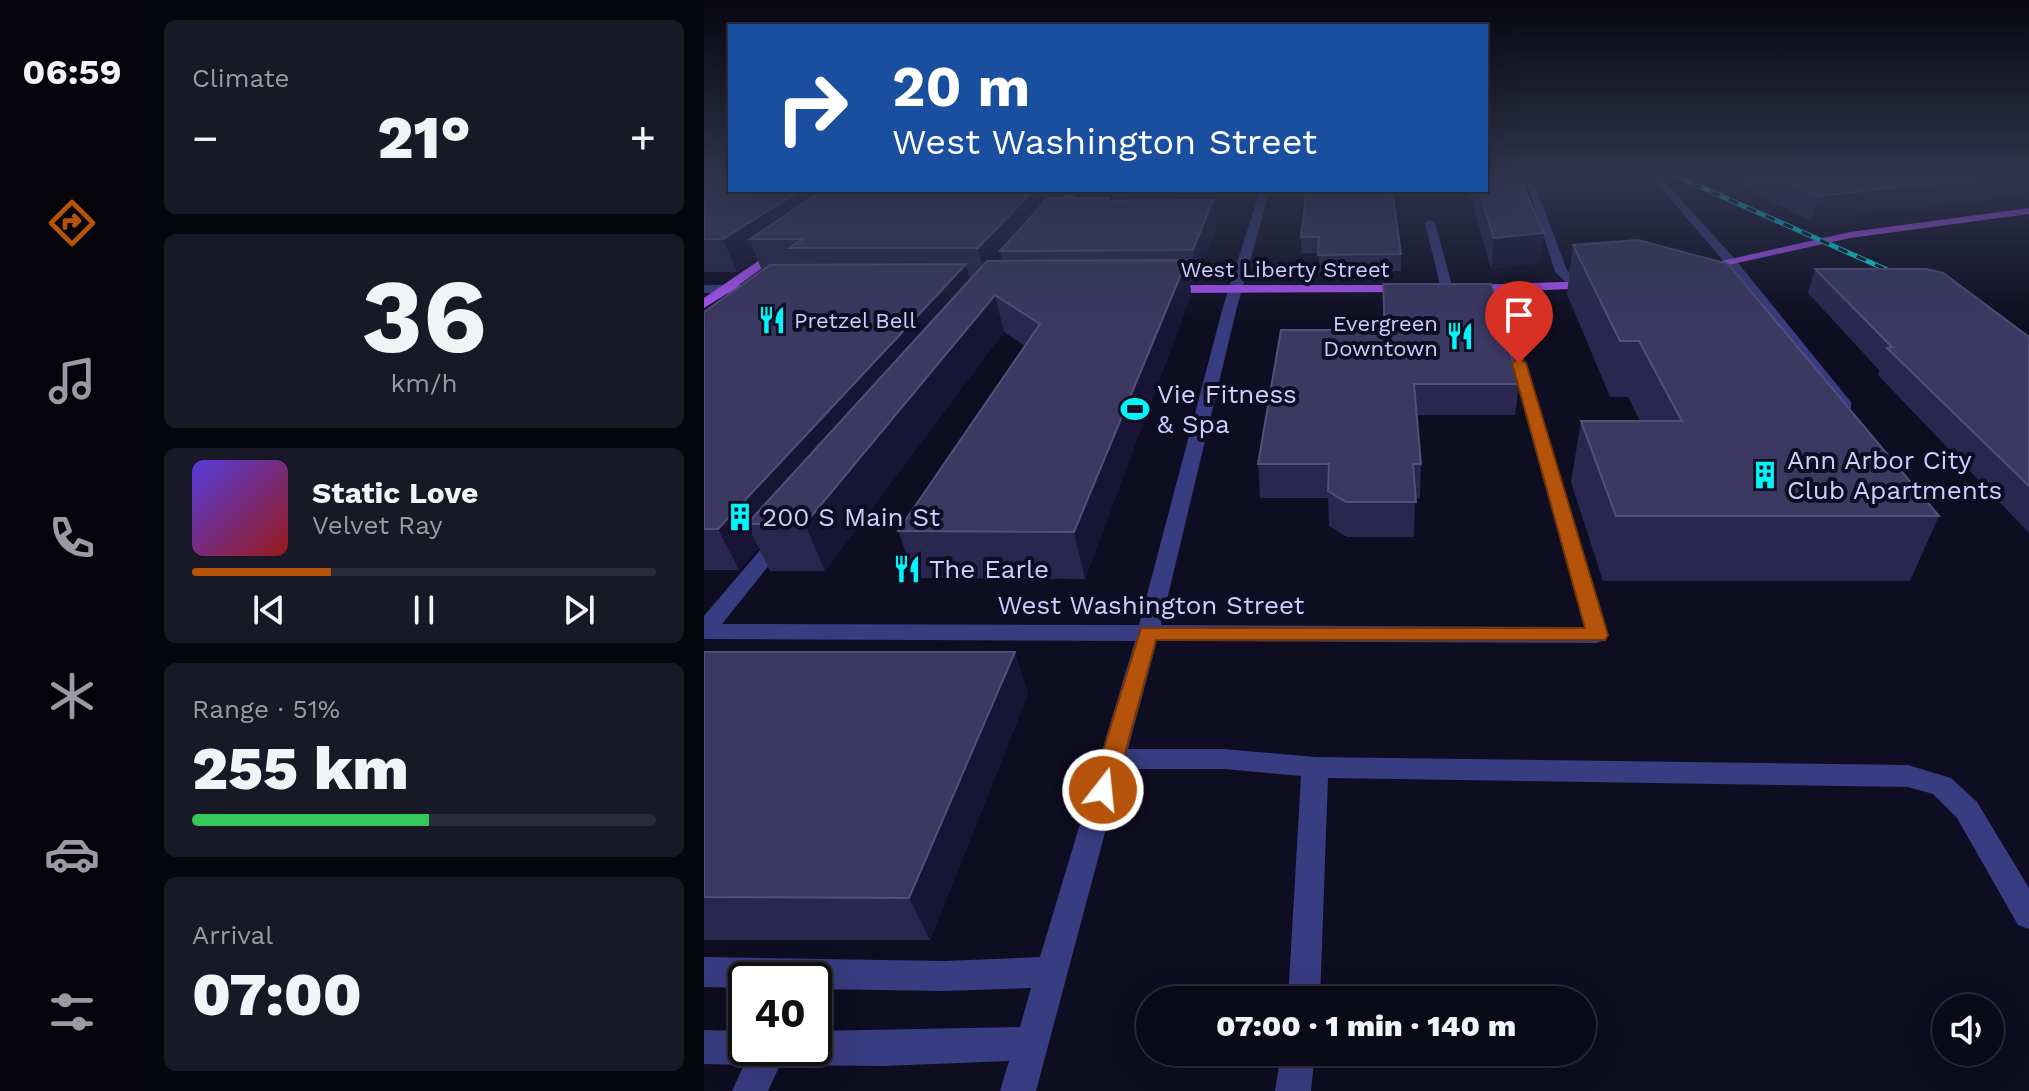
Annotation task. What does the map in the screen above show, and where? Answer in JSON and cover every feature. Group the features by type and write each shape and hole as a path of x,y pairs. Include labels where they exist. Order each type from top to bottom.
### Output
{"main road":[{"path":"1679,272 1866,232 1913,226"},
{"path":"704,304 796,239"},
{"name":"West Liberty Street","path":"1153,289 1497,289 1614,283"},
{"path":"726,289 780,289"}],"street":[{"path":"1018,1091 1148,633 1234,289 1254,226"},
{"path":"1430,226 1434,289"},
{"path":"1545,226 1561,272 1577,286"},
{"path":"1699,226 1845,405"},
{"path":"704,289 726,289"},
{"name":"West Washington Street","path":"704,631 1597,635 1497,289"},
{"path":"704,631 793,524"},
{"path":"1112,759 1224,759 1315,767 1908,776 1942,786 1967,810 2029,915"},
{"path":"1305,986 1315,767"},
{"path":"704,972 728,973"},
{"path":"832,976 1052,972"},
{"path":"832,1049 1032,1043"},
{"path":"704,1047 728,1048"},
{"path":"750,1091 762,1066"},
{"path":"1293,1091 1296,1066"}],"building":[{"path":"704,226 744,226 723,239 704,239"},
{"path":"769,226 999,226 978,248 789,248 803,239 750,239"},
{"path":"1023,226 1203,226 1193,250 1000,251"},
{"path":"1302,226 1397,226 1401,254 1318,255 1319,237 1301,237"},
{"path":"1490,226 1541,226 1544,233 1494,238"},
{"path":"1638,240 1728,264 1939,516 1616,516 1581,421 1682,421 1639,341 1620,341 1573,245"},
{"path":"1187,260 1074,532 898,531 1040,324 995,295 805,524 747,524 987,261"},
{"path":"966,264 718,529 704,529 704,312 770,265"},
{"path":"1815,269 1927,269 1943,273 2029,337 2029,486 1887,348 1892,347"},
{"path":"1383,284 1491,284 1519,384 1414,384 1421,464 1413,464 1416,502 1346,502 1328,491 1329,464 1258,464 1281,330 1385,330"},
{"path":"704,652 1015,652 909,898 704,897"}],"railway":[{"path":"1788,226 1903,277"},
{"path":"1899,275 1903,277"}],"place":[{"name":"Pretzel Bell","path":"772,320"},
{"name":"Evergreen Downtown","path":"1460,336"},
{"name":"Vie Fitness & Spa","path":"1135,409"},
{"name":"Ann Arbor City Club Apartments","path":"1765,475"},
{"name":"200 S Main St","path":"740,517"},
{"name":"The Earle","path":"907,569"}],"route":[{"path":"1103,790 1148,633 1597,635 1519,363"}]}
